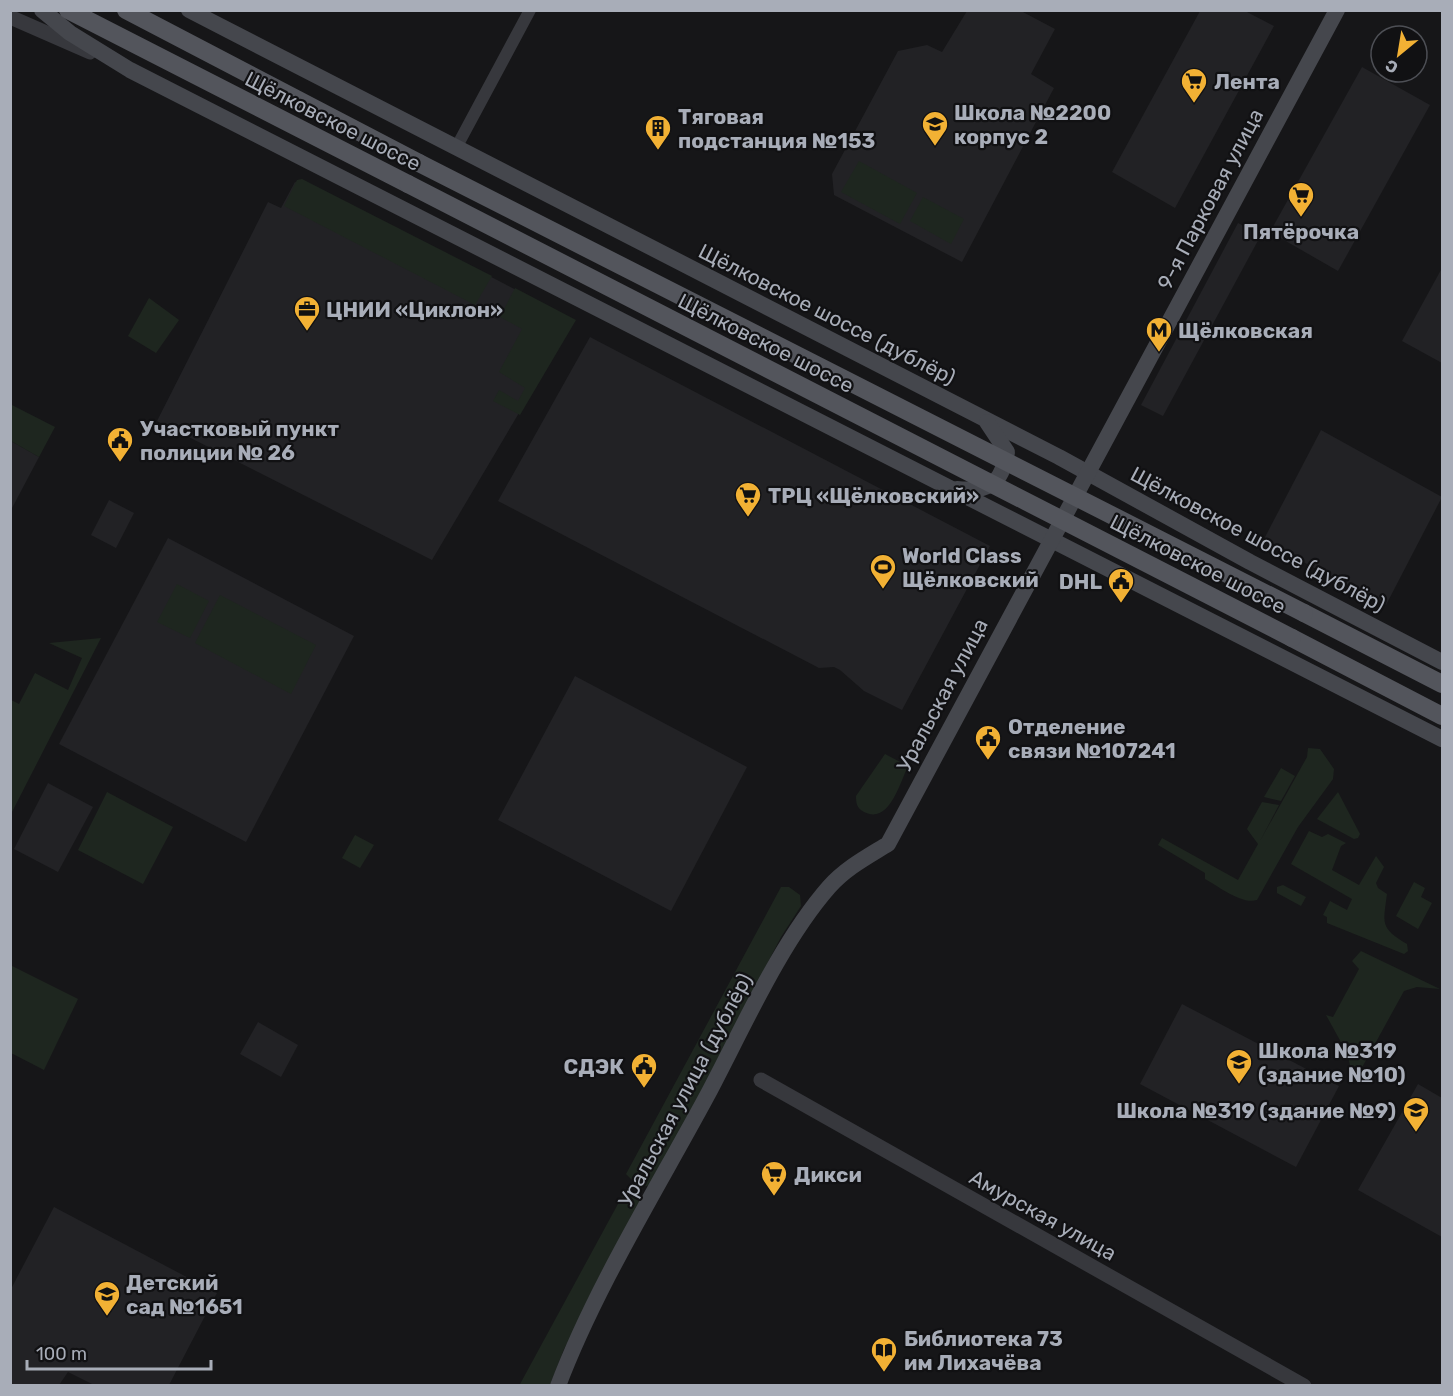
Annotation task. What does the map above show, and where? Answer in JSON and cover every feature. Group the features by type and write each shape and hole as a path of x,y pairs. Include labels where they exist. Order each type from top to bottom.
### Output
{"main road":[{"path":"42,10 70,33 130,70 1443,739"},
{"name":"Щёлковское шоссе","path":"68,10 1443,716"},
{"name":"Щёлковское шоссе","path":"126,10 419,163 1443,684"},
{"name":"Щёлковское шоссе (дублёр)","path":"189,10 1088,472 1250,562 1443,662"},
{"name":"9-я Парковая улица","path":"1088,472 1337,10"},
{"path":"953,489 974,490 990,487 1003,471 1007,452 985,419"},
{"name":"Уральская улица","path":"888,844 1088,472"},
{"name":"Уральская улица (дублёр)","path":"558,1386 571,1353 616,1264 786,948 830,885 849,868 888,844"}],"street":[{"path":"456,148 530,10"},
{"path":"10,17 130,70"},
{"name":"Амурская улица","path":"761,1080 1304,1386"}],"shaded area":[{"name":"Школа №2200 корпус 2","path":"967,11 1021,11 1055,29 1031,74 1054,88 962,262 834,195 832,174 898,51 927,45 942,52"},
{"path":"1200,11 1245,11 1274,26 1175,208 1112,172"},
{"path":"1362,67 1369,71 1369,84 1392,84 1430,105 1338,271 1270,232"},
{"path":"859,161 917,193 900,224 841,192"},
{"path":"302,179 492,276 475,305 284,206 297,180"},
{"path":"295,182 422,241 574,320 432,560 157,421 268,202 281,208"},
{"path":"923,197 964,219 951,244 910,221"},
{"path":"1238,223 1261,235 1163,416 1141,405"},
{"path":"1442,268 1442,363 1402,341"},
{"path":"515,288 576,320 520,415 493,401 499,390 518,401 525,388 499,372 522,329 500,317"},
{"path":"149,298 179,320 156,353 128,336"},
{"name":"ТРЦ «Щёлковский»","path":"590,337 990,546 902,710 864,691 840,670 834,667 819,668 498,501"},
{"path":"10,404 55,427 39,457 11,441"},
{"path":"1321,430 1442,497 1386,605 1263,541"},
{"path":"11,441 39,457 11,510"},
{"path":"109,500 134,513 116,548 91,535"},
{"path":"168,538 354,636 246,842 59,744"},
{"path":"177,584 209,601 190,638 157,622"},
{"path":"220,595 316,645 291,694 195,643"},
{"path":"101,638 11,814 11,700 19,704 35,673 68,690 82,658 49,643"},
{"path":"575,676 747,767 671,911 498,820"},
{"path":"1308,748 1320,749 1334,769 1333,779 1298,827 1257,900 1244,900 1230,894 1205,879 1205,873 1158,845 1162,838 1238,880 1258,844 1247,829 1262,802 1279,805 1260,841 1307,757"},
{"path":"885,754 908,766 887,808 880,813 864,812 857,806 856,796"},
{"path":"1281,768 1295,776 1281,801 1264,797"},
{"path":"48,783 93,807 58,872 14,849"},
{"path":"107,792 173,827 143,884 78,850"},
{"path":"1338,792 1360,834 1358,838 1354,839 1317,819"},
{"path":"1309,831 1322,837 1328,834 1346,843 1341,846 1332,870 1359,885 1376,856 1384,867 1376,883 1378,888 1387,894 1385,924 1392,934 1407,944 1408,951 1404,954 1327,923 1327,917 1323,915 1330,901 1347,910 1352,899 1291,864"},
{"path":"355,835 374,845 360,868 342,858"},
{"path":"1414,882 1425,888 1421,897 1432,903 1418,929 1396,916"},
{"path":"1283,885 1306,897 1301,906 1277,893 1277,887"},
{"path":"781,887 789,887 800,895 801,906 781,937 655,1181 647,1186 639,1187 626,1174"},
{"path":"1361,951 1440,989 1417,987 1404,991 1354,1082 1347,1053 1326,1015 1333,1017 1359,969 1352,961"},
{"path":"10,965 78,999 44,1070 11,1053"},
{"name":"Школа №319 (здание №10)","path":"1182,1004 1339,1086 1296,1167 1140,1084"},
{"path":"258,1022 298,1045 281,1077 240,1054"},
{"name":"Школа №319 (здание №9)","path":"1418,1084 1442,1098 1442,1237 1358,1190"},
{"path":"625,1191 640,1201 639,1208 564,1349 550,1385 519,1386"},
{"name":"Детский сад №1651","path":"54,1207 217,1293 169,1385 94,1385 68,1372 59,1385 11,1386 11,1289"}],"place":[{"name":"Лента","path":"1194,104"},
{"name":"Школа №2200 корпус 2","path":"935,147"},
{"name":"Тяговая подстанция №153","path":"658,151"},
{"name":"Пятёрочка","path":"1301,218"},
{"name":"ЦНИИ «Циклон»","path":"307,332"},
{"name":"Щёлковская","path":"1159,353"},
{"name":"Участковый пункт полиции № 26","path":"120,463"},
{"name":"ТРЦ «Щёлковский»","path":"748,518"},
{"name":"World Class Щёлковский","path":"883,590"},
{"name":"DHL","path":"1121,604"},
{"name":"Отделение связи №107241","path":"988,761"},
{"name":"Школа №319 (здание №10)","path":"1239,1085"},
{"name":"СДЭК","path":"644,1089"},
{"name":"Школа №319 (здание №9)","path":"1416,1133"},
{"name":"Дикси","path":"774,1197"},
{"name":"Детский сад №1651","path":"107,1317"},
{"name":"Библиотека 73 им Лихачёва","path":"884,1373"}]}
